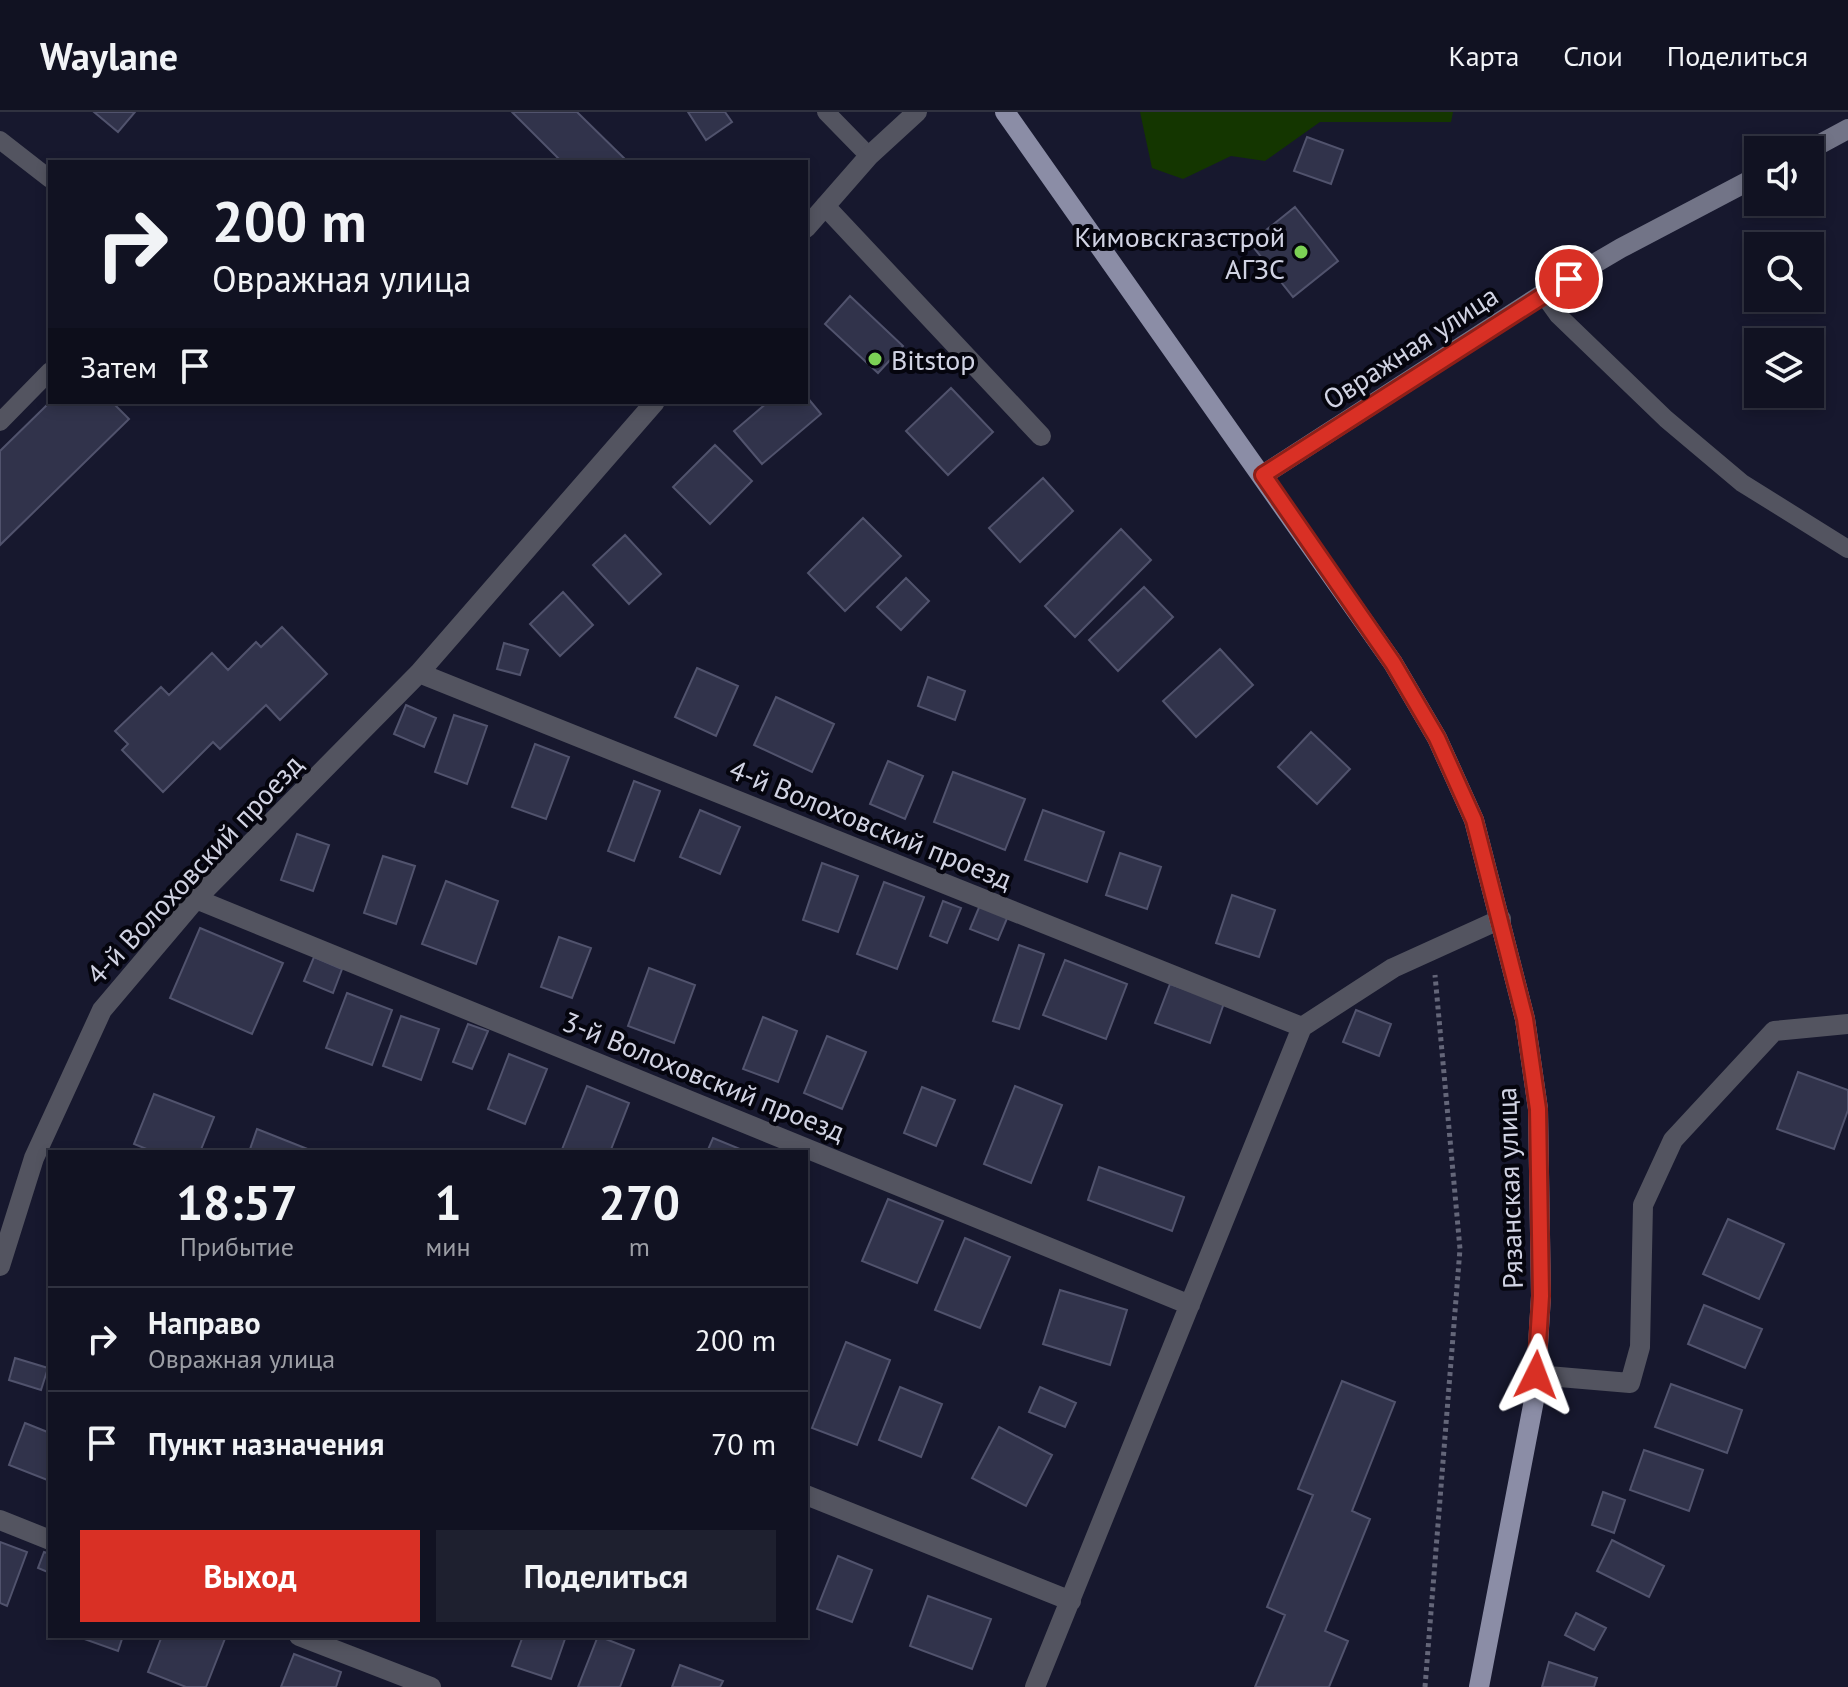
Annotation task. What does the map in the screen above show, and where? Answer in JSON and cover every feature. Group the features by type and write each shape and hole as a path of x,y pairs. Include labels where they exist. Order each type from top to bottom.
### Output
{"main road":[{"name":"Рязанская улица","path":"1005,112 1393,663 1437,738 1474,820 1525,1019 1538,1109 1541,1296 1536,1375 1514,1520 1479,1687"}],"street":[{"path":"808,226 869,156 917,112"},
{"path":"1824,142 1848,129"},
{"name":"Овражная улица","path":"1263,475 1543,294 1621,248 1744,183"},
{"path":"825,206 1041,436"},
{"name":"4-й Волоховский проезд","path":"0,1266 102,1010 196,899 419,673 653,404"},
{"name":"4-й Волоховский проезд","path":"419,673 1302,1027"},
{"name":"3-й Волоховский проезд","path":"196,899 1190,1305"},
{"path":"1035,1687 1302,1027 1393,968 1501,919"},
{"path":"1536,1375 1630,1383 1640,1347 1643,1205 1673,1140 1774,1031 1848,1024"},
{"path":"808,1496 1071,1601"},
{"path":"0,1520 48,1539"},
{"path":"304,1638 431,1687"}],"lane":[{"path":"826,112 869,156"},
{"path":"0,140 48,177"},
{"path":"1543,294 1569,326 1666,419 1742,483 1848,549"},
{"path":"0,422 48,373"}],"path":[{"path":"1425,1687 1460,1249 1433,951"}],"green space":[{"path":"1140,112 1453,112 1451,122 1320,122 1265,161 1231,156 1183,179 1152,168"}],"building":[{"path":"94,112 135,112 118,132"},
{"path":"512,112 577,112 626,160 560,160"},
{"path":"688,112 725,112 732,122 706,140"},
{"path":"1307,137 1343,150 1331,184 1294,171"},
{"path":"1295,207 1338,261 1293,297 1250,243"},
{"path":"850,296 903,346 878,373 825,324"},
{"path":"951,388 993,432 948,475 906,431"},
{"path":"808,398 821,414 762,464 734,431 766,404 808,404"},
{"path":"48,404 114,404 129,419 0,545 0,451"},
{"path":"715,445 752,481 710,524 673,487"},
{"path":"1043,478 1073,511 1020,562 989,528"},
{"path":"863,518 901,556 845,611 808,573"},
{"path":"1121,529 1151,560 1075,637 1045,606"},
{"path":"625,535 661,574 629,604 593,565"},
{"path":"906,578 929,601 901,630 877,607"},
{"path":"1144,587 1173,617 1118,671 1089,640"},
{"path":"563,592 593,625 560,656 530,624"},
{"path":"282,627 327,674 280,720 266,705 220,749 213,742 163,792 122,750 128,744 115,731 161,687 169,695 212,653 228,670 256,642 261,647"},
{"path":"504,643 528,650 520,675 497,669"},
{"path":"1220,649 1253,685 1196,737 1163,701"},
{"path":"697,668 738,686 716,736 675,717"},
{"path":"928,677 965,691 955,720 918,706"},
{"path":"776,697 834,724 812,772 754,745"},
{"path":"406,705 436,718 424,747 394,734"},
{"path":"454,715 487,726 467,784 435,772"},
{"path":"1311,732 1350,769 1317,804 1278,767"},
{"path":"535,744 569,757 546,819 512,807"},
{"path":"888,761 923,776 905,819 870,804"},
{"path":"953,772 1025,799 1005,850 934,822"},
{"path":"634,781 660,791 634,861 608,851"},
{"path":"700,810 740,827 720,874 680,857"},
{"path":"1043,810 1104,832 1087,882 1025,860"},
{"path":"297,834 329,845 313,891 281,880"},
{"path":"1120,853 1161,867 1147,909 1106,895"},
{"path":"383,856 415,866 396,924 364,913"},
{"path":"822,863 858,876 838,932 803,920"},
{"path":"446,881 498,901 476,964 422,944"},
{"path":"884,882 924,897 897,969 857,954"},
{"path":"1232,895 1275,910 1259,957 1216,943"},
{"path":"943,901 961,908 947,943 930,936"},
{"path":"980,905 1008,916 998,940 970,929"},
{"path":"200,928 283,963 252,1034 170,998"},
{"path":"559,937 591,948 572,998 541,987"},
{"path":"1019,945 1044,954 1019,1029 993,1021"},
{"path":"314,957 342,969 333,993 304,981"},
{"path":"1065,960 1127,984 1106,1039 1043,1015"},
{"path":"649,968 695,985 674,1043 628,1026"},
{"path":"1170,984 1224,1003 1210,1043 1155,1023"},
{"path":"347,993 392,1010 372,1065 326,1048"},
{"path":"1356,1010 1391,1024 1379,1056 1343,1042"},
{"path":"401,1016 439,1029 421,1080 383,1066"},
{"path":"763,1017 797,1031 778,1082 743,1069"},
{"path":"468,1024 488,1031 472,1069 453,1062"},
{"path":"827,1036 866,1052 842,1109 804,1093"},
{"path":"509,1054 547,1069 525,1124 488,1109"},
{"path":"1798,1072 1848,1090 1848,1110 1834,1149 1777,1129"},
{"path":"587,1086 629,1103 611,1150 562,1150"},
{"path":"1015,1086 1062,1105 1031,1183 984,1164"},
{"path":"922,1087 955,1100 936,1146 904,1133"},
{"path":"154,1094 214,1117 201,1150 149,1150 134,1144"},
{"path":"257,1129 310,1150 250,1150"},
{"path":"713,1138 743,1150 708,1150"},
{"path":"1099,1167 1184,1197 1172,1231 1088,1200"},
{"path":"888,1199 943,1221 917,1283 862,1261"},
{"path":"1728,1219 1784,1244 1759,1299 1703,1274"},
{"path":"965,1238 1010,1257 980,1328 935,1310"},
{"path":"1060,1290 1127,1310 1110,1365 1043,1344"},
{"path":"1704,1305 1762,1329 1745,1368 1688,1344"},
{"path":"846,1342 890,1360 857,1445 812,1428"},
{"path":"15,1358 48,1368 41,1390 9,1380"},
{"path":"1342,1381 1395,1402 1352,1511 1370,1519 1325,1631 1348,1641 1329,1687 1255,1687 1285,1615 1267,1607 1313,1495 1298,1489"},
{"path":"1671,1384 1742,1410 1727,1453 1655,1427"},
{"path":"900,1387 942,1404 921,1457 879,1440"},
{"path":"1040,1387 1076,1403 1065,1427 1029,1412"},
{"path":"25,1423 48,1432 48,1480 9,1465"},
{"path":"999,1427 1052,1455 1026,1506 972,1478"},
{"path":"1644,1450 1703,1470 1689,1511 1630,1490"},
{"path":"1603,1492 1625,1500 1614,1533 1592,1525"},
{"path":"1612,1540 1664,1566 1649,1597 1597,1571"},
{"path":"0,1542 27,1552 7,1606 0,1603"},
{"path":"44,1552 48,1553 48,1572 38,1568"},
{"path":"838,1556 872,1570 852,1622 817,1609"},
{"path":"928,1596 991,1619 972,1669 910,1646"},
{"path":"1576,1613 1606,1628 1594,1650 1565,1635"},
{"path":"84,1638 122,1638 118,1651"},
{"path":"161,1638 225,1638 206,1687 186,1687 148,1672"},
{"path":"522,1638 565,1638 551,1679 512,1666"},
{"path":"597,1638 634,1650 620,1687 578,1687"},
{"path":"294,1654 341,1672 336,1687 281,1687"},
{"path":"1549,1662 1597,1678 1594,1687 1542,1687"},
{"path":"680,1665 723,1681 720,1687 672,1687"}],"place":[{"name":"Кимовскгазстрой АГЗС","path":"1301,252"},
{"name":"Bitstop","path":"875,359"}],"route":[{"path":"1536,1375 1541,1296 1538,1109 1525,1019 1474,820 1437,738 1393,663 1263,475 1569,279"}]}
